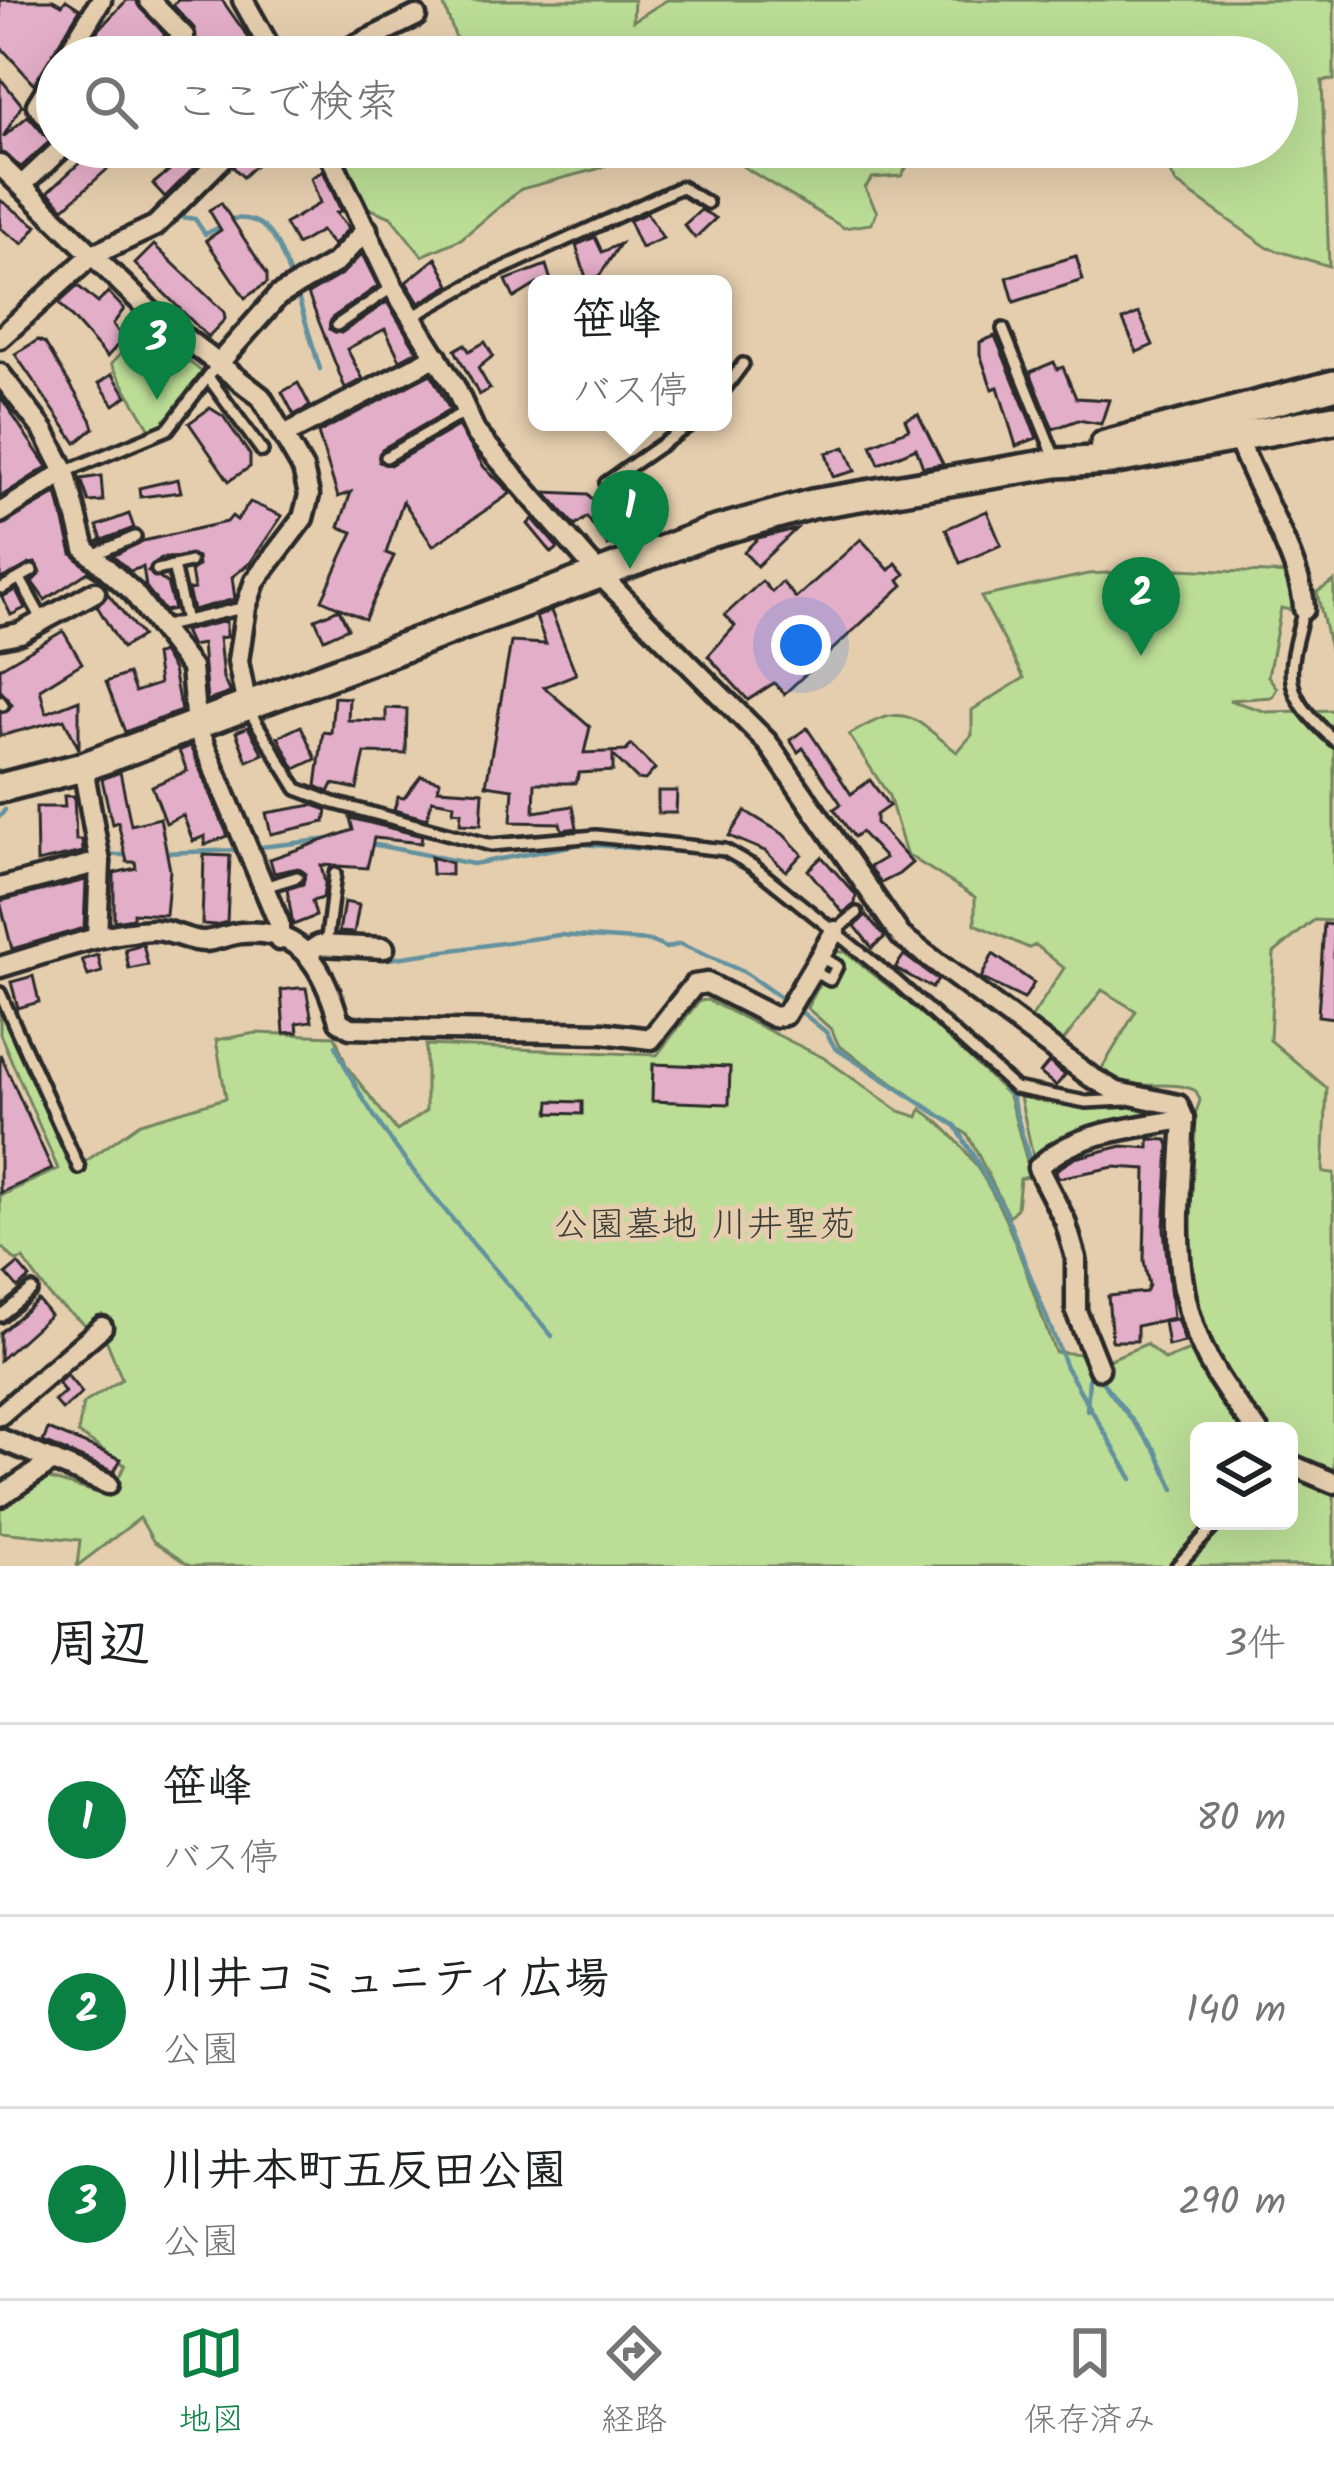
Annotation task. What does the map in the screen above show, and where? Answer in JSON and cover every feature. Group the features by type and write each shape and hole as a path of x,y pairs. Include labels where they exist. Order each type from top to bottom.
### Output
{"street":[{"path":"79,36 101,0"},
{"path":"149,0 184,36"},
{"path":"243,0 263,36"},
{"path":"375,36 416,16"},
{"path":"0,165 213,371 261,397 286,434 309,495 303,518 255,580 246,607 238,661 247,707"},
{"path":"22,185 40,168"},
{"path":"0,338 91,256 155,226 213,168"},
{"path":"336,168 393,287 437,356 476,433 600,575 767,742 871,899 902,935 1091,1077 1137,1097 1165,1098 1178,1105 1184,1118 1179,1276 1192,1333 1252,1422"},
{"path":"213,371 255,317 335,263 367,229"},
{"path":"286,434 437,356"},
{"path":"0,374 44,431 65,472 85,549 133,592 191,668 196,726 279,923 279,940"},
{"path":"8,790 196,726 649,556 812,504 1057,463 1111,460 1334,385"},
{"path":"1232,422 1334,419"},
{"path":"1232,422 1299,573 1304,609"},
{"path":"0,513 65,472"},
{"path":"0,637 95,592"},
{"path":"83,767 100,862 97,938"},
{"path":"0,888 100,862"},
{"path":"0,968 97,938 168,930 201,941 242,933 317,949 384,948"},
{"path":"317,949 339,1021 350,1028 603,1033 651,1040 694,985 706,983 774,1017 784,1015 835,931"},
{"path":"1099,1369 1076,1311 1072,1286 1076,1258 1065,1221 1038,1168 1055,1151 1085,1140 1184,1118"},
{"path":"0,1415 102,1327"},
{"path":"0,1439 108,1484"},
{"path":"0,1496 53,1461"},
{"path":"1298,1468 1334,1483"}],"lane":[{"path":"410,318 478,280 681,187 707,203"},
{"path":"337,325 393,287"},
{"path":"1003,329 1057,463"},
{"path":"732,379 743,364"},
{"path":"65,472 168,429 213,371 262,452"},
{"path":"386,458 466,411"},
{"path":"649,556 606,483 681,431"},
{"path":"95,554 135,537"},
{"path":"157,570 190,562"},
{"path":"173,566 186,621"},
{"path":"2,588 32,572"},
{"path":"20,579 42,619"},
{"path":"95,592 133,592"},
{"path":"160,627 246,607"},
{"path":"1304,609 1289,665 1291,693 1301,710 1334,740"},
{"path":"247,707 297,789 315,796 491,845 596,836 704,845 753,866 958,1033 1015,1088 1086,1102 1137,1097"},
{"path":"264,886 297,877"},
{"path":"317,949 334,880 346,888"},
{"path":"835,931 856,913"},
{"path":"0,993 79,1168"},
{"path":"0,1316 32,1290"},
{"path":"1298,1477 1310,1474"},
{"path":"1177,1566 1211,1530"}],"green space":[{"path":"442,0 634,0 633,21 667,0 1334,0 1334,80 1322,81 1329,266 1268,248 1176,183 1168,168 1298,168 1298,36 455,36"},
{"path":"342,168 599,168 521,189 461,239 422,256 391,217 361,205"},
{"path":"745,168 906,168 901,176 872,178 865,188 877,212 871,224 844,228"},
{"path":"146,327 202,372 161,428 150,429 111,364"},
{"name":"公園墓地 川井聖苑","path":"1177,569 1292,574 1295,611 1281,608 1268,676 1277,688 1272,697 1229,700 1267,712 1334,710 1334,921 1314,920 1274,953 1270,1040 1327,1088 1323,1172 1334,1173 1334,1566 190,1566 153,1541 140,1518 77,1566 80,1540 0,1532 0,1507 46,1478 109,1496 125,1465 78,1433 83,1404 122,1379 107,1342 52,1299 23,1259 16,1261 0,1245 0,1196 58,1169 0,1034 0,1000 73,1163 82,1164 140,1123 226,1098 216,1040 256,1033 335,1036 347,1067 397,1131 426,1111 426,1045 657,1055 699,1001 707,1000 824,1058 899,1111 918,1117 921,1109 948,1131 970,1157 1005,1218 1055,1352 1083,1354 1101,1363 1146,1344 1165,1360 1205,1344 1185,1208 1187,1153 1200,1100 1196,1091 1174,1085 1124,1084 1098,1075 1136,1011 1102,990 1058,1048 1026,1026 1064,968 1036,945 1029,948 975,924 975,897 906,854 889,796 849,735 883,718 907,717 957,752 972,735 972,710 1024,678 981,597 1088,574"},
{"path":"1334,581 1334,667 1317,592"},
{"path":"836,952 845,952 920,1011 1009,1096 1031,1176 1020,1179 1017,1208 1009,1216 968,1135 839,1046 831,1029 807,1008 822,980 832,985 843,965 832,959"},
{"path":"1020,1097 1122,1105 1166,1114 1034,1161"}],"building":[{"path":"0,0 53,0 62,5 66,0 80,9 63,36 36,36 34,84 0,46"},
{"path":"127,0 136,0 165,35 95,36"},
{"path":"178,0 222,0 247,36 193,36 194,28 173,5"},
{"path":"0,78 22,105 3,137 28,116 36,125 36,154 21,167 0,152"},
{"path":"74,168 109,168 64,208 48,192"},
{"path":"172,168 194,168 165,197 153,184"},
{"path":"323,171 341,211 336,213 349,228 333,245 321,231 297,245 285,224 320,203 311,178"},
{"path":"0,200 37,226 23,244 0,228"},
{"path":"221,203 267,274 267,283 245,298 206,240 221,230 209,210"},
{"path":"701,210 716,218 695,238 684,225"},
{"path":"647,213 663,238 641,248 629,221"},
{"path":"595,237 602,252 620,244 600,275 585,275 576,245"},
{"path":"154,245 224,312 225,319 208,337 135,264"},
{"path":"362,254 378,286 332,318 329,329 341,333 387,302 417,351 400,360 385,329 347,349 363,379 345,388 308,294 342,274"},
{"path":"1076,256 1083,280 1014,302 1007,277"},
{"path":"436,258 450,285 419,303 406,282"},
{"path":"546,265 549,275 528,275 528,289 514,298 506,280"},
{"path":"78,286 98,303 108,292 124,309 113,324 123,339 107,357 59,303"},
{"path":"1139,313 1153,345 1137,352 1123,320"},
{"path":"995,336 1037,438 1016,446 998,387 992,389 980,354 980,342"},
{"path":"38,340 45,343 91,419 94,428 76,443 15,354"},
{"path":"485,342 493,356 478,368 490,389 479,395 455,350 465,344 469,351"},
{"path":"1054,362 1057,369 1063,367 1076,398 1109,400 1101,424 1078,420 1053,429 1030,372"},
{"path":"112,374 127,396 114,405 99,383"},
{"path":"431,374 450,410 382,449 379,462 390,465 458,426 484,467 511,493 433,546 403,501 386,553 394,556 365,619 322,600 353,532 339,527 351,492 338,497 318,433"},
{"path":"298,383 310,406 294,415 282,392"},
{"path":"0,396 47,467 0,497"},
{"path":"210,408 223,416 250,455 250,467 229,481 189,423"},
{"path":"918,414 943,464 923,467 916,448 879,464 871,445 909,429 905,419"},
{"path":"845,447 855,471 833,477 826,453"},
{"path":"101,476 103,501 89,502 81,479"},
{"path":"178,479 181,492 140,497 139,488"},
{"path":"545,492 588,494 619,538 608,546 587,517 575,526"},
{"path":"57,493 72,554 99,579 88,572 45,600 32,582 41,572 35,563 0,579 0,526"},
{"path":"250,502 282,516 250,563 232,577 235,599 193,610 188,590 194,589 191,571 198,566 197,557 161,558 148,571 167,583 174,609 164,611 146,587 143,567 130,571 113,556 143,541 227,522 232,516 237,520"},
{"path":"987,511 1001,545 960,563 946,529"},
{"path":"129,514 134,528 97,542 102,539 97,526"},
{"path":"533,519 558,548 552,553 528,524"},
{"path":"796,529 757,566 744,552 758,538"},
{"path":"861,539 889,570 896,563 905,574 899,580 903,585 784,694 774,683 748,700 708,656 735,626 725,615 762,581 772,592 782,582 796,598"},
{"path":"16,590 25,608 11,615 2,597"},
{"path":"108,594 142,636 122,648 97,606"},
{"path":"339,609 348,628 324,639 315,619"},
{"path":"551,611 576,674 544,687 590,727 584,753 626,751 631,745 655,769 645,780 637,779 613,755 613,771 579,773 576,783 535,783 534,812 573,806 577,828 562,830 560,823 511,822 513,789 486,785 511,642 546,644 536,617"},
{"path":"226,621 226,637 219,638 223,678 230,693 207,701 202,644 191,646 184,631"},
{"path":"63,631 82,663 40,689 46,713 79,700 79,749 64,719 0,736 0,713 12,705 0,690 0,668"},
{"path":"162,652 173,670 181,711 125,732 106,682 128,674 135,692 159,684 155,655"},
{"path":"334,697 349,698 348,720 386,721 386,708 407,709 406,754 365,753 357,789 333,784 329,792 316,786 323,732 331,733"},
{"path":"301,726 316,759 295,769 278,737"},
{"path":"248,727 263,754 247,761 236,732"},
{"path":"807,728 851,794 870,780 889,806 876,815 876,823 912,863 899,874 881,883 870,867 885,858 861,832 854,837 834,809 841,804 803,748 798,752 790,740"},
{"path":"190,746 228,836 205,845 205,836 193,841 183,815 166,823 152,786 187,771 179,751"},
{"path":"120,772 131,825 160,818 170,870 166,915 133,913 133,918 114,921 114,873 136,868 135,862 127,862 118,822 112,824 102,779"},
{"path":"421,776 440,781 438,789 483,792 481,825 460,824 461,812 453,811 454,804 432,800 427,819 394,810 398,797 404,798"},
{"path":"658,791 677,791 676,813 658,813"},
{"path":"64,796 74,796 76,840 82,840 83,852 37,862 36,807 65,807"},
{"path":"313,805 327,810 325,822 271,834 266,813"},
{"path":"745,811 783,834 802,854 786,871 765,851 729,836"},
{"path":"350,818 422,836 421,843 374,838 367,868 321,865 325,883 323,898 312,901 316,916 293,925 287,889 303,884 305,873 298,868 274,873 270,859 353,830"},
{"path":"204,855 230,856 227,922 216,925 202,924"},
{"path":"431,857 451,863 451,875 432,874"},
{"path":"822,857 856,895 855,904 843,913 808,870"},
{"path":"86,880 84,928 12,949 0,901"},
{"path":"344,902 359,905 354,933 339,932"},
{"path":"866,915 885,937 872,948 855,926"},
{"path":"1324,924 1334,925 1334,1018 1318,1016"},
{"path":"143,944 148,965 129,969 125,949"},
{"path":"993,954 1034,983 1024,999 981,978"},
{"path":"98,955 102,972 88,976 82,960"},
{"path":"904,955 938,980 932,988 895,968"},
{"path":"33,976 39,1002 18,1008 11,982"},
{"path":"306,988 312,1021 297,1023 298,1032 284,1033 281,990"},
{"path":"0,1054 52,1169 0,1193"},
{"path":"1049,1062 1065,1075 1056,1086 1040,1073"},
{"path":"653,1064 730,1067 729,1104 652,1101"},
{"path":"550,1101 582,1102 582,1114 549,1113"},
{"path":"1149,1139 1167,1140 1169,1146 1164,1229 1173,1318 1137,1326 1137,1341 1112,1341 1108,1296 1146,1292 1149,1285 1144,1261 1146,1169 1114,1167 1058,1178 1056,1170 1075,1158 1122,1146 1149,1148"},
{"path":"18,1264 30,1278 18,1288 6,1274"},
{"path":"38,1300 50,1315 0,1360 0,1333"},
{"path":"1177,1319 1185,1342 1168,1346 1164,1321"},
{"path":"67,1375 82,1393 62,1410 54,1401 65,1392 58,1383"},
{"path":"48,1429 121,1459 114,1472 43,1442"}],"waterway":[{"path":"182,217 195,219 205,234 222,226"},
{"path":"231,219 266,228 293,284"},
{"path":"297,294 320,369"},
{"path":"0,816 5,810"},
{"path":"252,848 330,839"},
{"path":"371,844 473,864 581,844 719,855 747,870 827,932"},
{"path":"162,853 240,850"},
{"path":"110,855 127,855"},
{"path":"363,955 389,959 559,935 650,941 666,948 680,944 744,972 784,1000"},
{"path":"836,939 906,996"},
{"path":"794,1006 826,1032 835,1048 956,1126 1004,1209 1066,1367 1132,1479"},
{"path":"336,1046 404,1158 552,1336"},
{"path":"986,1068 1012,1098 1032,1170"},
{"path":"1067,1269 1067,1306 1080,1345"},
{"path":"1087,1410 1090,1363"},
{"path":"1097,1375 1156,1451 1174,1489"}],"place":[{"name":"川井本町五反田公園","path":"157,400"},
{"name":"笹峰","path":"630,569"},
{"name":"川井コミュニティ広場","path":"1141,656"}]}
